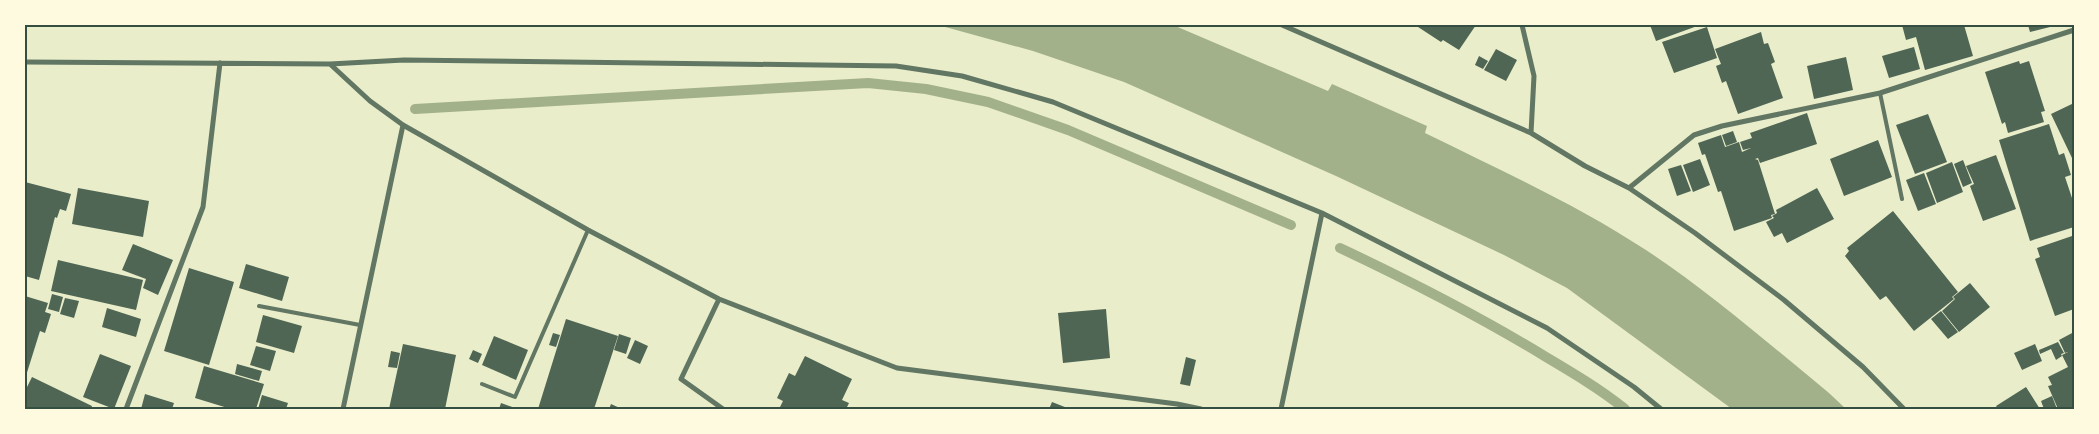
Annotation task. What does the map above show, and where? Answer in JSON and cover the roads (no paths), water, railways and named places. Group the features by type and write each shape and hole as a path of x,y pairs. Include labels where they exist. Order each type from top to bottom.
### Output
{"street":[{"path":"1282,25 1531,133 1585,166 1629,188 1695,233 1784,300 1863,367 1904,409"},
{"path":"1522,25 1534,76 1531,133"},
{"path":"1629,188 1694,135 1722,126 1880,93 2074,30"},
{"path":"25,62 330,64 404,60 905,67 962,76 1053,102 1322,213 1547,328 1634,387 1661,409"},
{"path":"126,409 203,207 220,63"},
{"path":"330,64 370,101 403,125 588,230 719,299 897,368 1177,404 1201,409"},
{"path":"342,409 403,125"},
{"path":"1281,409 1322,213"},
{"path":"719,299 681,379 722,409"}],"lane":[{"path":"1880,93 1902,199"},
{"path":"482,384 515,398 588,230"},
{"path":"259,306 360,325"}],"waterway":[{"path":"415,109 868,83 926,89 988,102 1068,130 1291,225"},
{"path":"1340,248 1418,286 1495,327 1586,381 1625,409"}]}
